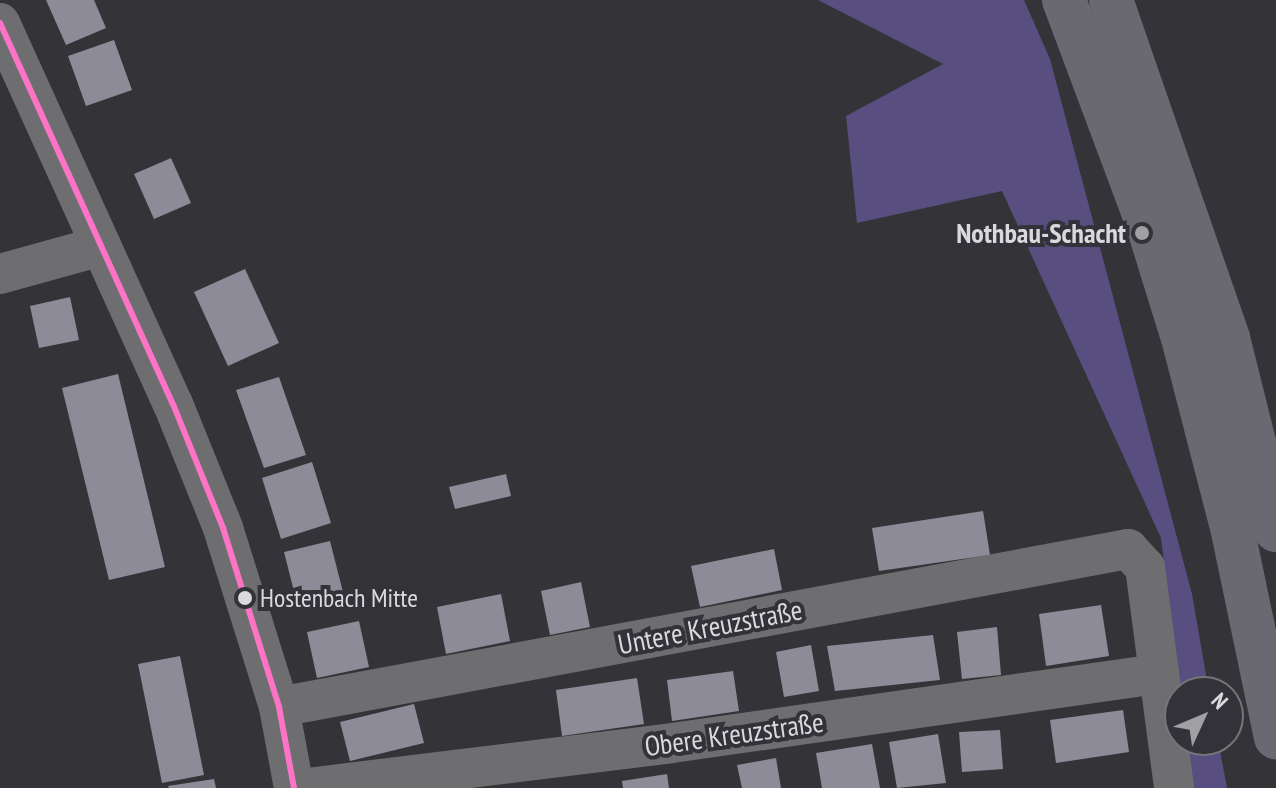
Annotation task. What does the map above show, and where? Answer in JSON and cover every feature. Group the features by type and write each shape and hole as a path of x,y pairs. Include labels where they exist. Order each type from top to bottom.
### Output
{"highway":[{"path":"1064,0 1147,222 1183,338 1232,527 1276,737"},
{"path":"1111,0 1228,338 1276,530"}],"street":[{"path":"0,23 12,82 101,246 223,528 279,707 294,788"},
{"path":"0,274 101,246"},
{"name":"Untere Kreuzstraße","path":"279,707 1128,549 1140,555 1159,674"},
{"path":"1159,674 1174,788"},
{"name":"Obere Kreuzstraße","path":"307,788 672,743 1159,674"}],"shaded area":[{"path":"818,0 1024,0 1050,59 1192,594 1206,676 1178,676 1161,538 1002,191 857,223 846,116 943,64"},
{"path":"1188,756 1221,756 1227,788 1192,788"}],"building":[{"path":"46,0 94,0 106,28 66,45"},
{"path":"114,40 132,90 86,106 68,56"},
{"path":"171,158 191,203 154,219 134,174"},
{"path":"245,269 279,343 228,366 194,292"},
{"path":"70,297 79,340 39,348 30,306"},
{"path":"118,374 165,567 109,580 62,388"},
{"path":"279,377 306,455 264,468 236,390"},
{"path":"312,462 331,523 281,539 262,478"},
{"path":"506,474 511,496 455,509 449,487"},
{"path":"983,511 990,555 879,571 872,528"},
{"path":"330,541 344,596 298,607 284,552"},
{"path":"774,549 782,590 700,607 691,566"},
{"path":"581,582 590,627 550,635 541,591"},
{"path":"501,594 510,641 446,654 437,607"},
{"path":"1101,605 1109,656 1046,666 1039,614"},
{"path":"359,621 369,667 317,678 307,632"},
{"path":"997,627 1001,675 962,679 957,632"},
{"path":"933,635 940,680 835,691 827,646"},
{"path":"811,645 819,691 784,697 776,652"},
{"path":"180,656 204,775 162,783 138,664"},
{"path":"733,671 739,711 672,721 667,680"},
{"path":"637,678 644,724 562,736 556,690"},
{"path":"414,704 424,743 350,761 340,722"},
{"path":"1123,710 1129,752 1056,763 1050,720"},
{"path":"1000,730 1003,769 962,772 959,732"},
{"path":"938,734 946,783 897,788 889,742"},
{"path":"872,744 880,788 822,788 816,753"},
{"path":"776,758 781,788 742,788 737,765"},
{"path":"667,774 669,788 623,788 622,781"},
{"path":"214,779 216,788 168,786"}],"transit line":[{"path":"0,23 173,404 223,528 279,707 294,788"}],"place":[{"name":"Nothbau-Schacht","path":"1142,233"},
{"name":"Hostenbach Mitte","path":"245,598"}]}
